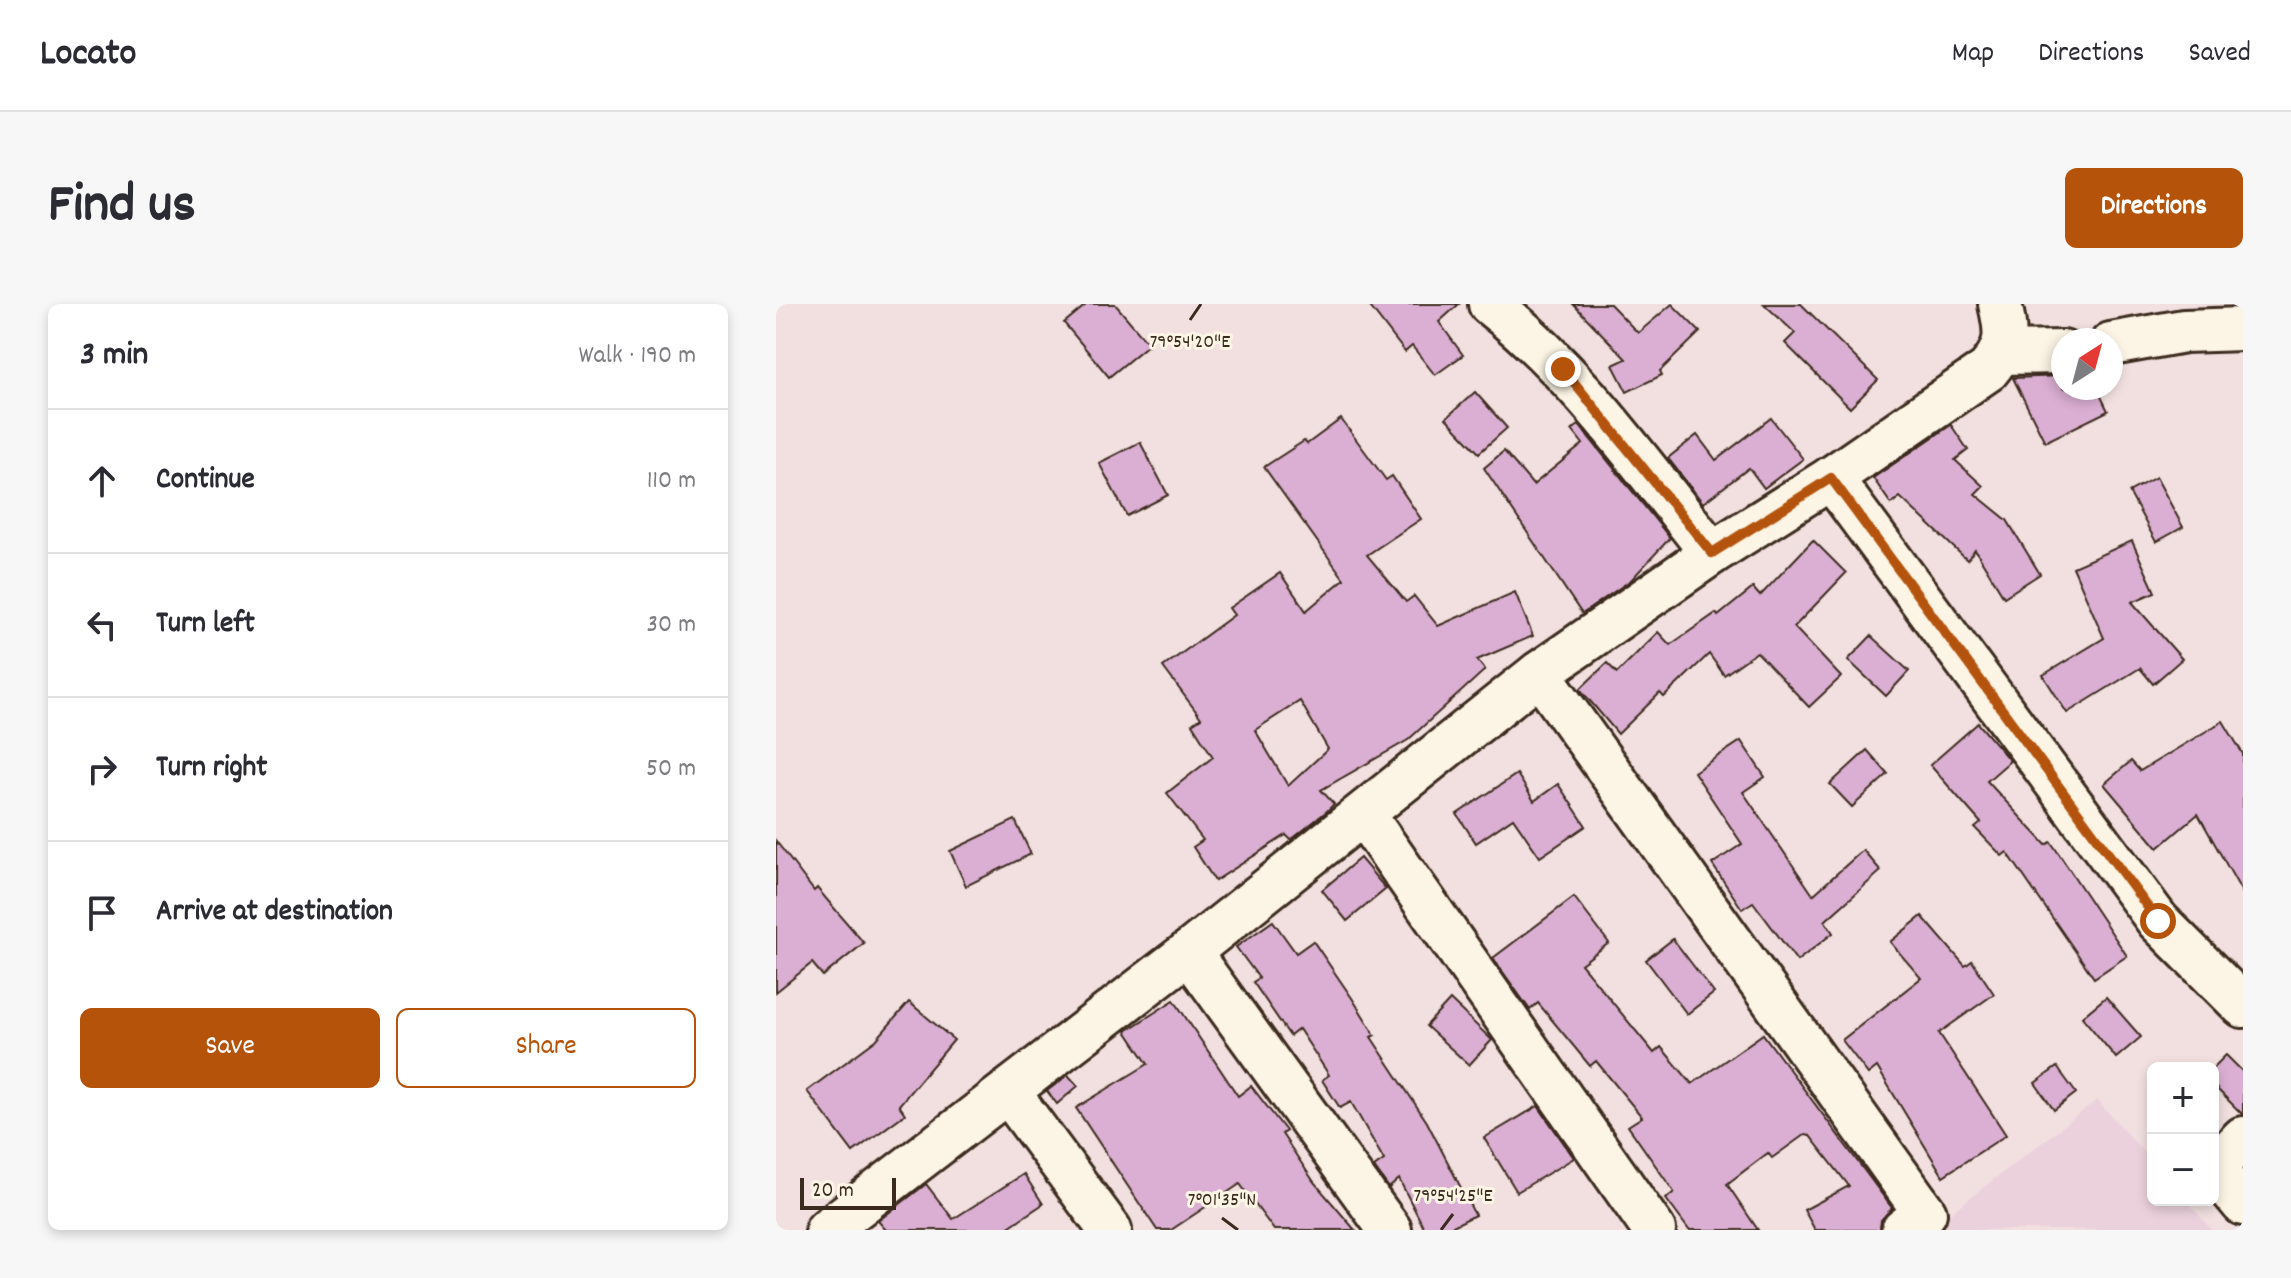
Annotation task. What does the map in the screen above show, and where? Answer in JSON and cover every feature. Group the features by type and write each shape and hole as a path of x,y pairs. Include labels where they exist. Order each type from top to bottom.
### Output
{"street":[{"path":"1490,304 1532,337 1563,369 1712,553"},
{"path":"827,1230 1009,1093 1364,815 1539,673 1712,553 1831,478 1988,370 2002,353 2006,329 2000,304"},
{"path":"2123,342 2184,331 2243,329"},
{"path":"2002,353 2051,352"},
{"path":"1831,478 2158,921 2243,1006"},
{"path":"1539,673 1925,1213 1903,1230"},
{"path":"1364,815 1654,1230"},
{"path":"1189,952 1390,1230"},
{"path":"1009,1093 1110,1230"},
{"path":"2219,1162 2243,1138"},
{"path":"2219,1175 2243,1204"}],"shaded area":[{"path":"2097,1100 2147,1156 2147,1206 2191,1206 2212,1230 1928,1230"}],"building":[{"path":"1087,304 1115,304 1149,344 1109,377 1064,323"},
{"path":"1368,304 1459,304 1439,322 1463,355 1435,375 1412,346 1405,352"},
{"path":"1573,304 1610,304 1638,333 1672,304 1700,332 1660,371 1662,375 1627,392 1613,365 1626,359"},
{"path":"1764,304 1801,304 1878,380 1850,408 1785,343 1795,333"},
{"path":"2051,376 2051,400 2103,400 2108,411 2045,442 2013,378"},
{"path":"1475,392 1507,428 1479,453 1446,418"},
{"path":"1771,418 1803,459 1764,488 1749,468 1703,503 1668,458 1697,435 1716,460"},
{"path":"1341,419 1386,480 1392,476 1421,519 1367,555 1406,602 1414,596 1438,626 1515,592 1533,636 1477,660 1485,670 1408,740 1321,790 1334,804 1327,811 1291,840 1286,835 1215,881 1193,847 1203,840 1167,793 1213,757 1192,724 1201,718 1163,667 1234,615 1229,608 1280,573 1306,611 1344,579 1264,467 1304,441 1307,444","holes":["1300,701 1328,749 1288,786 1255,730"]},
{"path":"1579,425 1670,538 1631,580 1582,614 1484,468 1504,451 1533,485 1583,444 1572,430"},
{"path":"1951,425 1968,450 1955,460 1983,486 1975,494 2007,520 2040,574 2004,597 1975,550 1967,560 1900,497 1891,504 1873,478"},
{"path":"1140,442 1168,495 1127,516 1099,463"},
{"path":"2156,477 2183,527 2156,542 2129,492"},
{"path":"1813,540 1846,573 1794,627 1841,677 1809,707 1757,652 1724,675 1709,654 1664,697 1660,693 1618,734 1580,689 1607,663 1617,673 1658,632 1670,645 1716,613 1718,616 1753,588 1760,596"},
{"path":"2132,541 2155,592 2132,602 2182,659 2153,684 2140,668 2067,713 2043,675 2104,638 2073,567"},
{"path":"1871,636 1909,671 1886,696 1848,660"},
{"path":"2223,721 2243,754 2243,894 2198,814 2158,848 2104,784 2131,761 2140,771"},
{"path":"1978,723 2010,761 1987,781 2046,845 2051,842 2127,956 2094,978 2007,852 2002,856 1975,828 1981,823 1930,765"},
{"path":"1741,741 1765,777 1743,792 1813,895 1863,850 1881,871 1825,921 1833,933 1797,961 1753,902 1742,909 1712,864 1742,844 1694,772"},
{"path":"1867,750 1888,774 1852,807 1830,784"},
{"path":"1517,774 1534,801 1558,784 1586,826 1540,857 1513,818 1476,843 1457,814"},
{"path":"1015,820 1031,854 966,886 950,851"},
{"path":"776,841 814,891 817,888 864,943 823,976 812,963 776,992"},
{"path":"1360,858 1386,889 1347,921 1322,890"},
{"path":"1574,897 1609,943 1581,964 1654,1053 1661,1047 1692,1084 1763,1034 1892,1208 1881,1220 1880,1230 1815,1230 1804,1210 1849,1186 1810,1136 1804,1135 1772,1158 1768,1153 1727,1184 1758,1230 1689,1230 1666,1199 1674,1192 1628,1126 1642,1117 1596,1061 1590,1066 1538,1003 1530,1010 1493,958"},
{"path":"1922,916 1965,966 1972,961 1994,994 1939,1033 2006,1135 1943,1176 1877,1067 1868,1074 1842,1040 1921,978 1890,942"},
{"path":"1273,921 1296,953 1313,941 1352,998 1375,1035 1371,1037 1427,1122 1475,1215 1445,1230 1425,1230 1399,1179 1389,1188 1374,1167 1384,1160 1351,1102 1340,1108 1322,1080 1329,1075 1299,1029 1290,1036 1253,982 1259,978 1236,947"},
{"path":"1673,939 1714,993 1687,1014 1646,960"},
{"path":"2106,997 2141,1037 2116,1058 2082,1017"},
{"path":"1174,1000 1238,1096 1251,1086 1286,1131 1282,1134 1314,1182 1355,1230 1274,1230 1240,1184 1171,1230 1157,1230 1076,1108 1148,1064 1126,1031"},
{"path":"1450,1000 1492,1040 1469,1065 1426,1026"},
{"path":"909,1002 954,1040 899,1105 905,1114 853,1152 807,1091 876,1040"},
{"path":"2226,1055 2243,1072 2243,1115 2219,1091 2219,1062"},
{"path":"2057,1067 2076,1093 2054,1110 2035,1083"},
{"path":"1068,1075 1078,1086 1057,1104 1047,1091"},
{"path":"1538,1106 1574,1158 1517,1192 1484,1138"},
{"path":"1024,1174 1043,1204 1004,1230 886,1230 878,1221 926,1184 953,1219"}],"route":[{"path":"1563,369 1712,553 1831,478 2158,921"}]}
